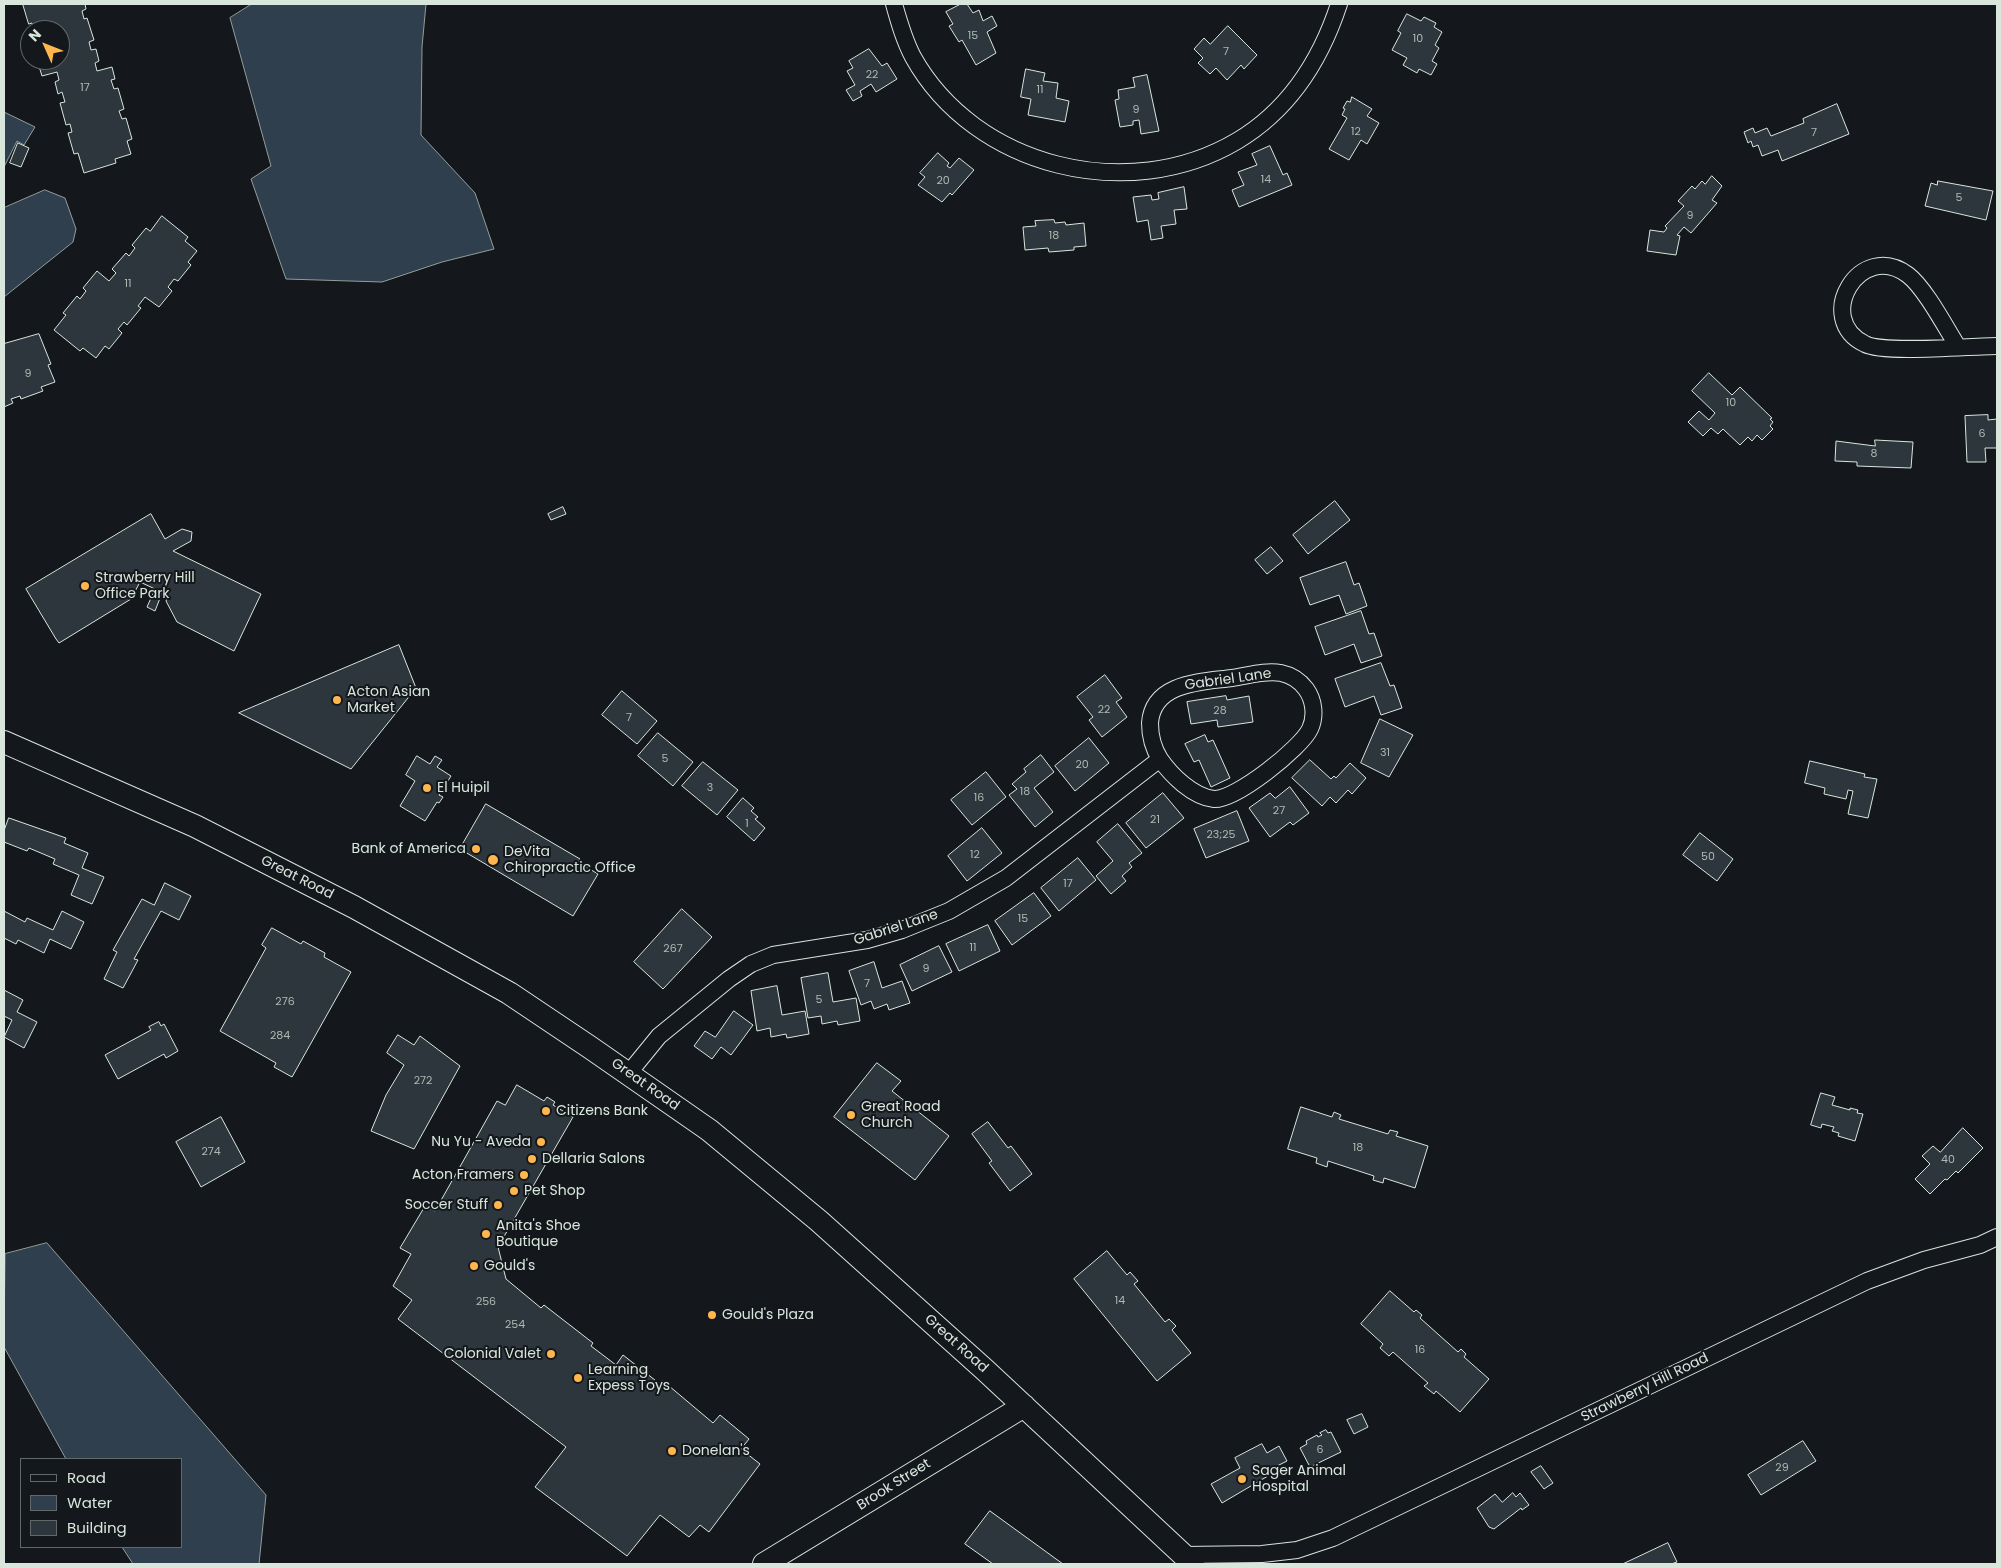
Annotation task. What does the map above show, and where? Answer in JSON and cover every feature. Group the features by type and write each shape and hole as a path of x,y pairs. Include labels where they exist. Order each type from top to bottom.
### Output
{"main road":[{"name":"Great Road","path":"4,742 195,826 354,907 508,993 628,1074 726,1143 832,1232 1024,1406 1188,1560"},
{"name":"Brook Street","path":"764,1564 1024,1406"}],"street":[{"path":"894,4 904,39 914,58 929,80 974,125 1000,143 1026,156 1063,168 1104,173 1140,172 1167,167 1203,157 1238,141 1288,97 1310,70 1328,38 1339,4"},
{"path":"1958,346 1916,284 1902,271 1884,266 1867,270 1852,281 1847,288 1843,297 1843,316 1850,332 1865,344 1883,348 1997,346"},
{"name":"Gabriel Lane","path":"1278,672 1297,680 1310,695 1314,716 1303,739 1248,786 1228,796 1214,799 1200,795 1177,778 1160,759 1152,740 1152,714 1161,698 1177,687 1278,672"},
{"name":"Gabriel Lane","path":"628,1074 659,1036 729,979 751,964 773,955 850,943 883,935 934,918 964,904 1006,878 1160,759"},
{"name":"Strawberry Hill Road","path":"1188,1560 1297,1550 1333,1538 1799,1312 1867,1281 1924,1260 1980,1245 1997,1238"},
{"name":"Strawberry Hill Road","path":"1283,1564 1297,1550"}],"water":[{"path":"252,4 426,4 422,47 421,135 475,193 494,249 442,262 382,282 286,279 251,179 271,166 230,18"},
{"path":"4,112 35,127 24,145 17,141 4,167"},
{"path":"45,190 65,198 76,229 73,242 4,297 4,208"},
{"path":"47,1243 266,1495 259,1564 133,1564 123,1548 182,1548 182,1458 65,1458 4,1347 5,1254"}],"building":[{"path":"23,4 85,4 86,9 82,11 84,19 87,18 94,40 89,42 91,50 96,49 99,61 95,63 97,71 112,67 115,79 111,80 114,89 118,88 124,109 119,111 122,119 126,118 132,139 127,141 131,154 115,159 116,163 84,173 78,153 74,154 68,133 72,132 70,124 66,125 60,103 65,102 62,92 58,94 55,82 59,80 57,72 42,76 40,70 70,70 70,20 28,20"},
{"path":"961,4 967,4 973,13 979,10 983,21 992,16 997,26 987,32 996,53 976,65 962,40 959,42 949,26 953,24 946,12"},
{"path":"1407,14 1421,21 1424,17 1436,23 1434,27 1442,32 1435,45 1439,48 1432,61 1437,64 1431,75 1419,69 1417,73 1403,65 1407,58 1392,50 1401,33 1398,31"},
{"path":"1228,26 1257,55 1244,69 1241,65 1227,80 1216,68 1210,74 1198,63 1203,58 1194,49 1204,38 1210,44"},
{"path":"869,49 882,66 887,63 897,79 876,92 871,84 860,91 862,96 853,101 846,90 855,85 847,71 853,68 849,61"},
{"path":"1026,69 1045,73 1043,81 1058,83 1056,98 1069,101 1065,122 1028,115 1031,99 1021,97"},
{"path":"1147,75 1159,131 1141,134 1139,120 1133,121 1133,125 1120,127 1115,100 1119,99 1118,90 1135,87 1133,78"},
{"path":"1352,97 1372,109 1367,116 1379,123 1367,144 1361,140 1349,160 1329,149 1347,118 1342,115 1345,109 1343,108 1347,101 1350,102"},
{"path":"1837,104 1849,134 1782,161 1778,150 1762,156 1758,145 1753,147 1751,141 1748,143 1744,132 1753,128 1755,133 1767,128 1771,136 1804,123 1803,119"},
{"path":"18,143 29,148 21,167 10,163"},
{"path":"1270,146 1283,175 1287,173 1292,185 1239,207 1232,190 1244,185 1238,172 1257,165 1252,154"},
{"path":"938,153 949,163 947,166 950,168 959,158 974,170 952,195 950,193 942,202 918,185 925,177 920,173"},
{"path":"1712,176 1722,186 1712,200 1717,203 1691,233 1684,227 1677,235 1680,236 1676,255 1647,251 1650,230 1664,232 1667,228 1665,226 1684,206 1678,201 1692,186 1695,189 1702,181 1705,184"},
{"path":"1938,181 1993,191 1986,220 1925,206 1931,183 1937,185"},
{"path":"1184,187 1187,209 1174,210 1176,224 1161,226 1163,238 1151,240 1148,220 1137,222 1133,197 1151,195 1152,200 1159,199 1158,193"},
{"path":"162,216 188,237 185,241 197,251 188,262 191,265 178,281 174,279 168,287 172,291 159,307 145,297 138,306 141,308 127,325 124,322 118,329 122,333 109,349 105,346 96,358 83,348 80,351 54,330 66,315 63,313 77,296 80,299 86,291 83,288 97,271 109,281 116,273 112,269 126,253 129,256 135,248 132,245 146,228 150,231"},
{"path":"1054,220 1055,223 1065,222 1066,225 1084,223 1086,246 1074,247 1074,250 1049,252 1048,248 1025,250 1023,227 1036,226 1035,221"},
{"path":"39,334 51,364 48,365 55,382 41,387 43,391 21,399 20,396 11,399 13,403 4,407 4,344"},
{"path":"1709,373 1732,395 1740,387 1772,418 1770,419 1773,422 1770,426 1773,429 1762,440 1757,435 1752,441 1748,437 1740,445 1723,429 1718,434 1711,428 1703,436 1688,422 1699,411 1709,420 1715,413 1692,391"},
{"path":"1988,415 1988,420 1997,419 1997,448 1985,448 1986,462 1967,462 1965,416"},
{"path":"1875,440 1913,442 1911,468 1857,466 1857,462 1835,461 1836,441 1875,446"},
{"path":"1335,501 1350,520 1308,554 1293,535"},
{"path":"563,507 566,514 551,520 548,514"},
{"name":"Strawberry Hill Office Park","path":"151,514 165,539 182,529 192,532 191,541 173,551 261,594 234,651 177,622 166,601 168,596 162,593 155,611 147,607 155,589 140,582 131,599 59,643 56,639 26,589"},
{"path":"1271,547 1283,561 1267,574 1255,560"},
{"path":"1346,562 1354,585 1359,583 1367,606 1346,614 1339,595 1310,605 1300,578"},
{"path":"1361,611 1369,634 1374,633 1382,656 1361,663 1354,644 1325,655 1315,627"},
{"name":"Acton Asian Market","path":"399,645 416,688 351,769 239,713"},
{"path":"1381,663 1390,686 1394,685 1402,708 1381,715 1374,696 1345,707 1335,679"},
{"path":"1105,675 1122,698 1116,702 1127,717 1102,737 1089,720 1093,717 1077,697"},
{"path":"622,691 657,721 637,744 602,715"},
{"path":"1226,696 1227,700 1249,696 1253,722 1218,727 1217,720 1191,724 1187,702"},
{"path":"1380,719 1413,735 1389,777 1361,763"},
{"path":"658,733 693,762 673,786 638,756"},
{"path":"1205,735 1208,742 1213,740 1230,778 1211,787 1199,760 1194,762 1185,744"},
{"path":"1089,738 1109,763 1075,791 1055,766"},
{"path":"1041,755 1054,772 1034,788 1053,812 1035,827 1009,795 1017,789 1012,784 1026,772 1024,769"},
{"name":"El Huipil","path":"417,756 430,764 435,756 442,760 437,767 451,776 439,795 443,797 439,803 437,802 425,821 400,806 415,781 406,775"},
{"path":"1310,760 1331,779 1334,776 1336,778 1350,763 1366,778 1352,794 1348,790 1336,803 1330,797 1322,806 1292,778"},
{"path":"1810,761 1865,774 1864,777 1877,779 1868,818 1848,814 1853,791 1848,790 1846,799 1824,794 1825,788 1805,783"},
{"path":"703,762 738,790 717,815 682,786"},
{"path":"986,772 1006,797 972,825 951,800"},
{"path":"1290,787 1309,813 1293,825 1290,822 1270,837 1249,808 1270,793 1275,798"},
{"path":"1163,793 1184,818 1146,848 1126,823"},
{"path":"743,798 754,808 751,811 758,817 755,819 765,828 754,841 727,817"},
{"path":"486,804 580,859 578,862 598,874 573,916 460,849"},
{"path":"1237,811 1249,841 1206,858 1194,829"},
{"path":"9,818 66,838 64,843 88,853 82,868 104,877 92,904 71,895 79,875 53,864 55,859 29,848 27,851 4,842 4,831"},
{"path":"1118,824 1142,853 1129,863 1132,867 1122,876 1126,881 1111,894 1096,876 1113,861 1097,842"},
{"path":"982,828 1002,853 967,881 948,856"},
{"path":"1700,833 1733,859 1717,881 1683,855"},
{"path":"1078,858 1096,880 1059,911 1041,888"},
{"path":"165,883 191,896 179,920 161,911 134,959 138,960 123,988 104,979 117,952 113,950 142,899 154,905"},
{"path":"1034,893 1051,916 1012,945 995,921"},
{"path":"682,909 712,937 663,989 634,962"},
{"path":"4,911 25,922 27,918 53,930 62,911 84,922 71,949 50,939 44,953 18,940 16,944 4,938"},
{"path":"988,925 1000,951 959,971 946,944"},
{"path":"272,928 301,944 303,941 325,953 324,957 351,972 292,1077 274,1067 276,1063 220,1031 266,948 262,945"},
{"path":"939,946 952,972 912,991 900,965"},
{"path":"874,962 882,988 902,981 910,1003 889,1010 887,1004 874,1009 871,1001 861,1005 849,971"},
{"path":"828,973 833,1002 856,998 860,1021 838,1025 837,1021 822,1024 821,1016 808,1018 801,978"},
{"path":"777,986 782,1015 805,1011 809,1034 787,1038 786,1034 771,1037 770,1028 757,1031 751,991"},
{"path":"4,990 23,1000 17,1012 37,1022 24,1048 4,1037 12,1020 4,1016"},
{"path":"734,1011 753,1025 731,1055 721,1047 712,1059 694,1046 705,1031 715,1037"},
{"path":"159,1022 161,1026 164,1024 178,1051 166,1058 164,1054 118,1079 105,1055 151,1030 149,1027"},
{"path":"398,1035 414,1045 420,1036 460,1066 414,1149 371,1131 386,1095 404,1065 387,1053"},
{"path":"877,1063 901,1081 892,1091 949,1136 915,1180 834,1117"},
{"path":"517,1085 544,1101 547,1097 555,1102 553,1105 573,1117 498,1247 506,1279 541,1308 544,1305 593,1343 591,1346 616,1365 623,1355 660,1384 662,1380 713,1423 720,1415 749,1439 741,1449 760,1464 709,1532 700,1525 689,1537 660,1515 627,1556 535,1487 566,1447 398,1319 412,1300 393,1286 411,1254 400,1248 425,1206 435,1211 497,1101 505,1105"},
{"path":"1821,1093 1835,1097 1832,1105 1850,1110 1850,1108 1858,1110 1857,1113 1863,1114 1855,1141 1838,1136 1839,1133 1832,1131 1834,1127 1822,1124 1821,1128 1811,1125"},
{"path":"1301,1107 1332,1117 1334,1112 1341,1115 1339,1119 1388,1134 1390,1130 1398,1132 1396,1136 1428,1146 1415,1188 1384,1178 1383,1183 1373,1180 1374,1176 1328,1161 1327,1167 1316,1163 1317,1158 1288,1149"},
{"path":"221,1117 245,1162 201,1187 176,1142"},
{"path":"988,1122 1008,1148 1011,1146 1032,1174 1010,1191 989,1163 992,1161 972,1134"},
{"path":"1963,1128 1983,1148 1958,1173 1956,1171 1947,1180 1945,1179 1930,1194 1915,1179 1930,1164 1922,1156 1933,1146 1940,1152"},
{"path":"1107,1251 1127,1275 1130,1272 1138,1281 1134,1284 1165,1322 1169,1319 1176,1326 1172,1330 1191,1353 1157,1381 1074,1279"},
{"path":"1390,1291 1414,1312 1416,1310 1422,1315 1420,1318 1458,1352 1461,1349 1466,1354 1464,1357 1489,1379 1460,1412 1436,1391 1434,1394 1424,1386 1428,1383 1393,1352 1389,1356 1380,1348 1383,1344 1361,1324"},
{"path":"1362,1414 1368,1427 1354,1434 1347,1420"},
{"path":"1326,1430 1328,1433 1331,1432 1341,1452 1310,1467 1300,1448 1307,1444 1306,1441 1317,1435 1318,1437 1322,1435 1320,1433"},
{"path":"1803,1441 1816,1461 1761,1495 1748,1475"},
{"name":"Sager Animal Hospital","path":"1262,1444 1267,1453 1279,1446 1287,1461 1271,1469 1273,1473 1222,1503 1211,1484 1240,1468 1235,1458"},
{"path":"1541,1466 1553,1483 1544,1489 1531,1472"},
{"path":"1513,1493 1516,1497 1520,1493 1529,1505 1522,1510 1521,1508 1494,1529 1489,1527 1477,1508 1495,1494 1502,1502"},
{"path":"990,1511 1063,1564 993,1564 965,1544"},
{"path":"1668,1543 1677,1562 1671,1564 1623,1564"}],"place":[{"name":"Strawberry Hill Office Park","path":"85,586"},
{"name":"Acton Asian Market","path":"337,700"},
{"name":"El Huipil","path":"427,788"},
{"name":"Bank of America","path":"476,849"},
{"name":"DeVita Chiropractic Office","path":"493,860"},
{"name":"Citizens Bank","path":"546,1111"},
{"name":"Great Road Church","path":"851,1115"},
{"name":"Nu Yu - Aveda","path":"541,1142"},
{"name":"Dellaria Salons","path":"532,1159"},
{"name":"Acton Framers","path":"524,1175"},
{"name":"Pet Shop","path":"514,1191"},
{"name":"Soccer Stuff","path":"498,1205"},
{"name":"Anita's Shoe Boutique","path":"486,1234"},
{"name":"Gould's","path":"474,1266"},
{"name":"Gould's Plaza","path":"712,1315"},
{"name":"Colonial Valet","path":"551,1354"},
{"name":"Learning Expess Toys","path":"578,1378"},
{"name":"Donelan's","path":"672,1451"},
{"name":"Sager Animal Hospital","path":"1242,1479"}]}
